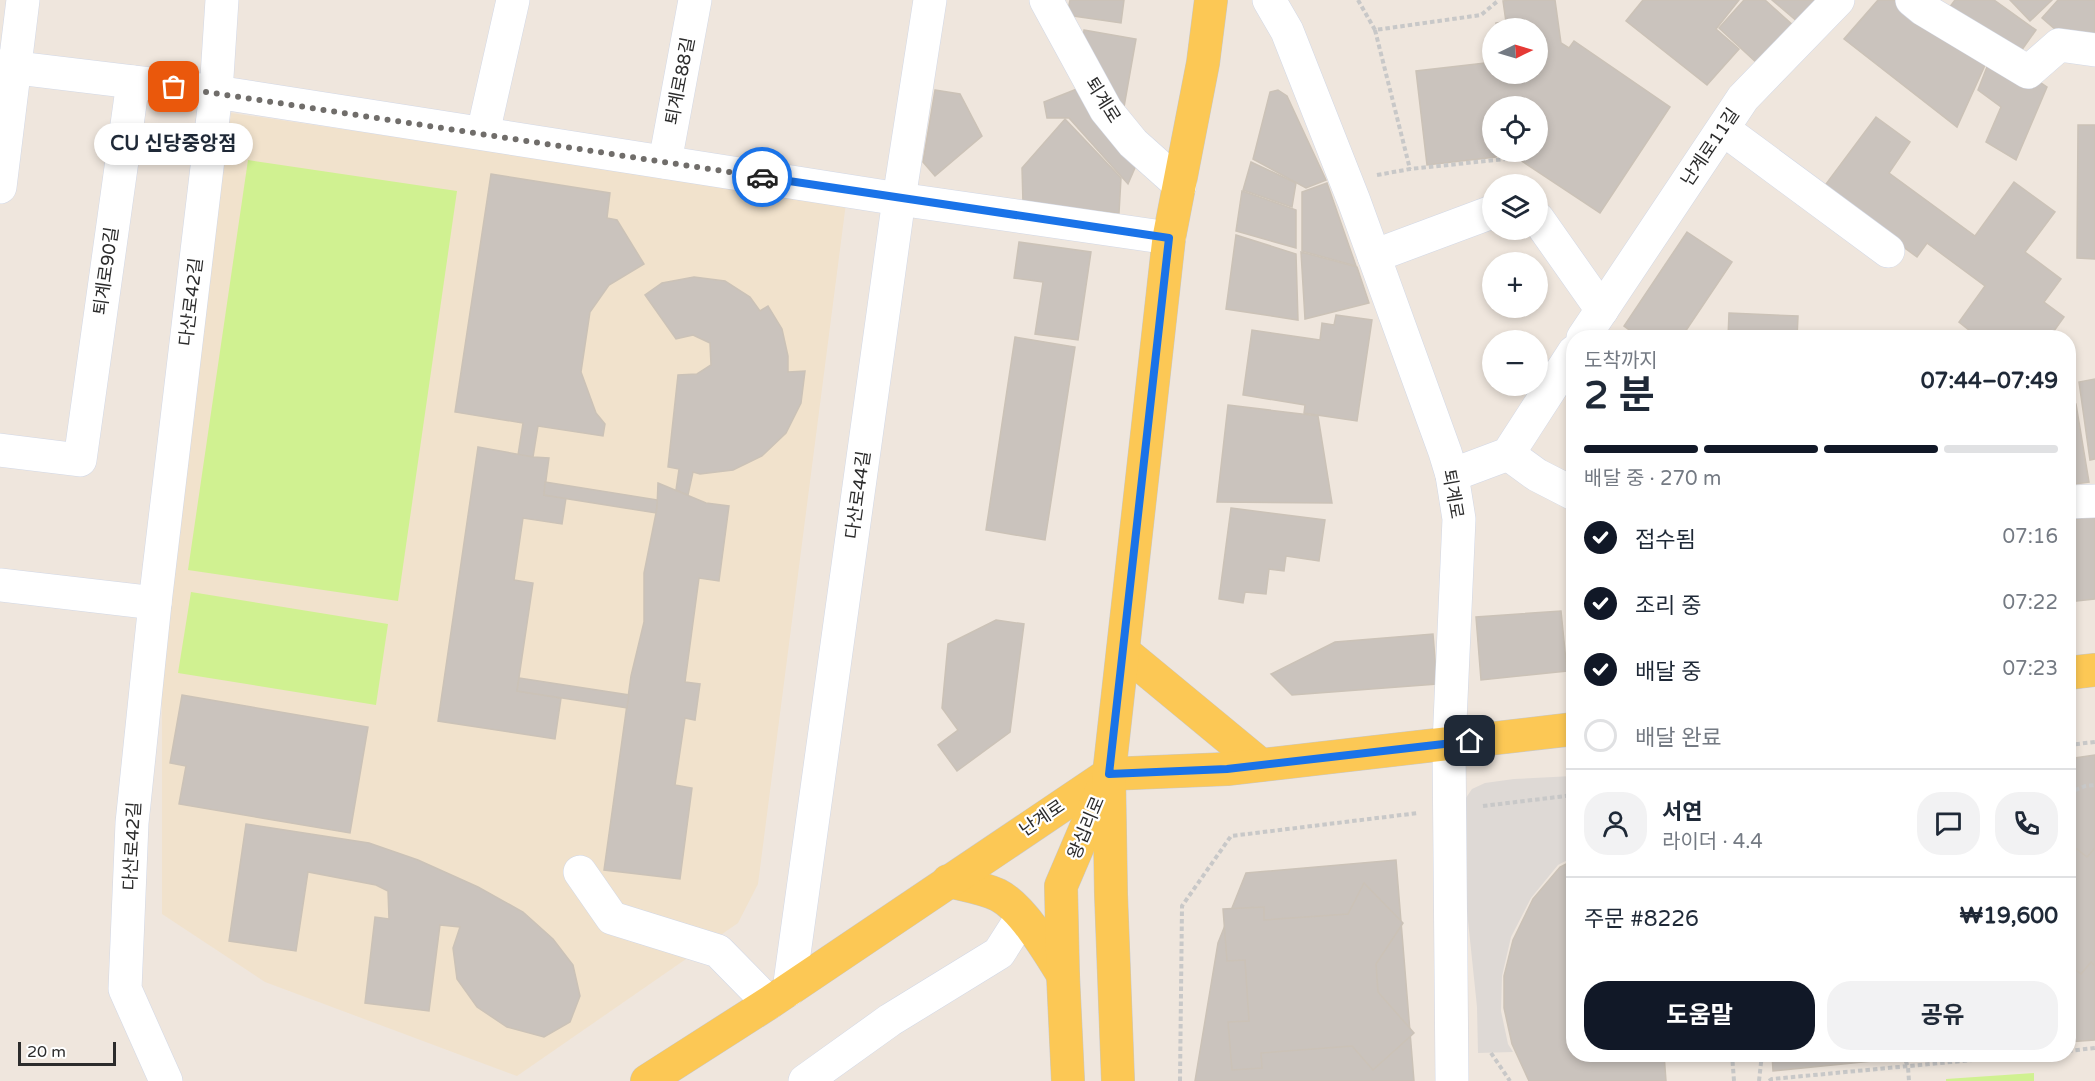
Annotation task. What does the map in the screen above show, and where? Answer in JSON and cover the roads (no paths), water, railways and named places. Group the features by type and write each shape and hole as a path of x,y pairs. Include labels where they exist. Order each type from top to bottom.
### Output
{"main road":[{"path":"1211,0 1203,63 1169,238 1109,774 1227,769 1566,730"},
{"path":"1123,651 1262,765"},
{"path":"2076,672 2095,670"},
{"name":"난계로","path":"647,1081 779,996 1109,774"},
{"name":"왕십리로","path":"1068,1081 1062,975 1061,886 1109,774"},
{"name":"왕십리로","path":"1109,774 1118,1081"},
{"path":"948,881 999,895 1022,917 1044,944 1062,975"}],"street":[{"path":"0,187 7,67 23,0"},
{"name":"다산로42길","path":"166,1081 125,989 132,823 155,603 216,92 222,0"},
{"path":"483,133 513,0"},
{"name":"퇴계로88길","path":"665,162 695,0"},
{"name":"다산로44길","path":"779,996 930,0"},
{"name":"퇴계로","path":"1046,0 1106,110 1133,143 1180,184"},
{"name":"퇴계로","path":"1269,0 1287,31 1374,256 1445,452 1452,475 1460,519 1449,744 1452,1081"},
{"name":"난계로11길","path":"1594,330 1743,98 1838,0"},
{"path":"1912,0 1923,9 2028,72 2059,45 2095,50"},
{"path":"7,67 216,92 899,199 1169,238"},
{"name":"퇴계로90길","path":"0,450 80,460 132,82"},
{"path":"1723,129 1888,251"},
{"path":"1374,256 1482,216"},
{"path":"1548,240 1591,330"},
{"name":"난계로11길","path":"1508,454 1566,370"},
{"path":"1452,475 1508,454 1538,476 1566,490"},
{"path":"2076,502 2095,501"},
{"path":"0,585 155,603"},
{"path":"580,872 612,918 718,951 779,996"},
{"path":"805,1081 890,1020 999,953 1022,917"}],"place":[{"name":"CU 신당중앙점","path":"174,87"}]}
